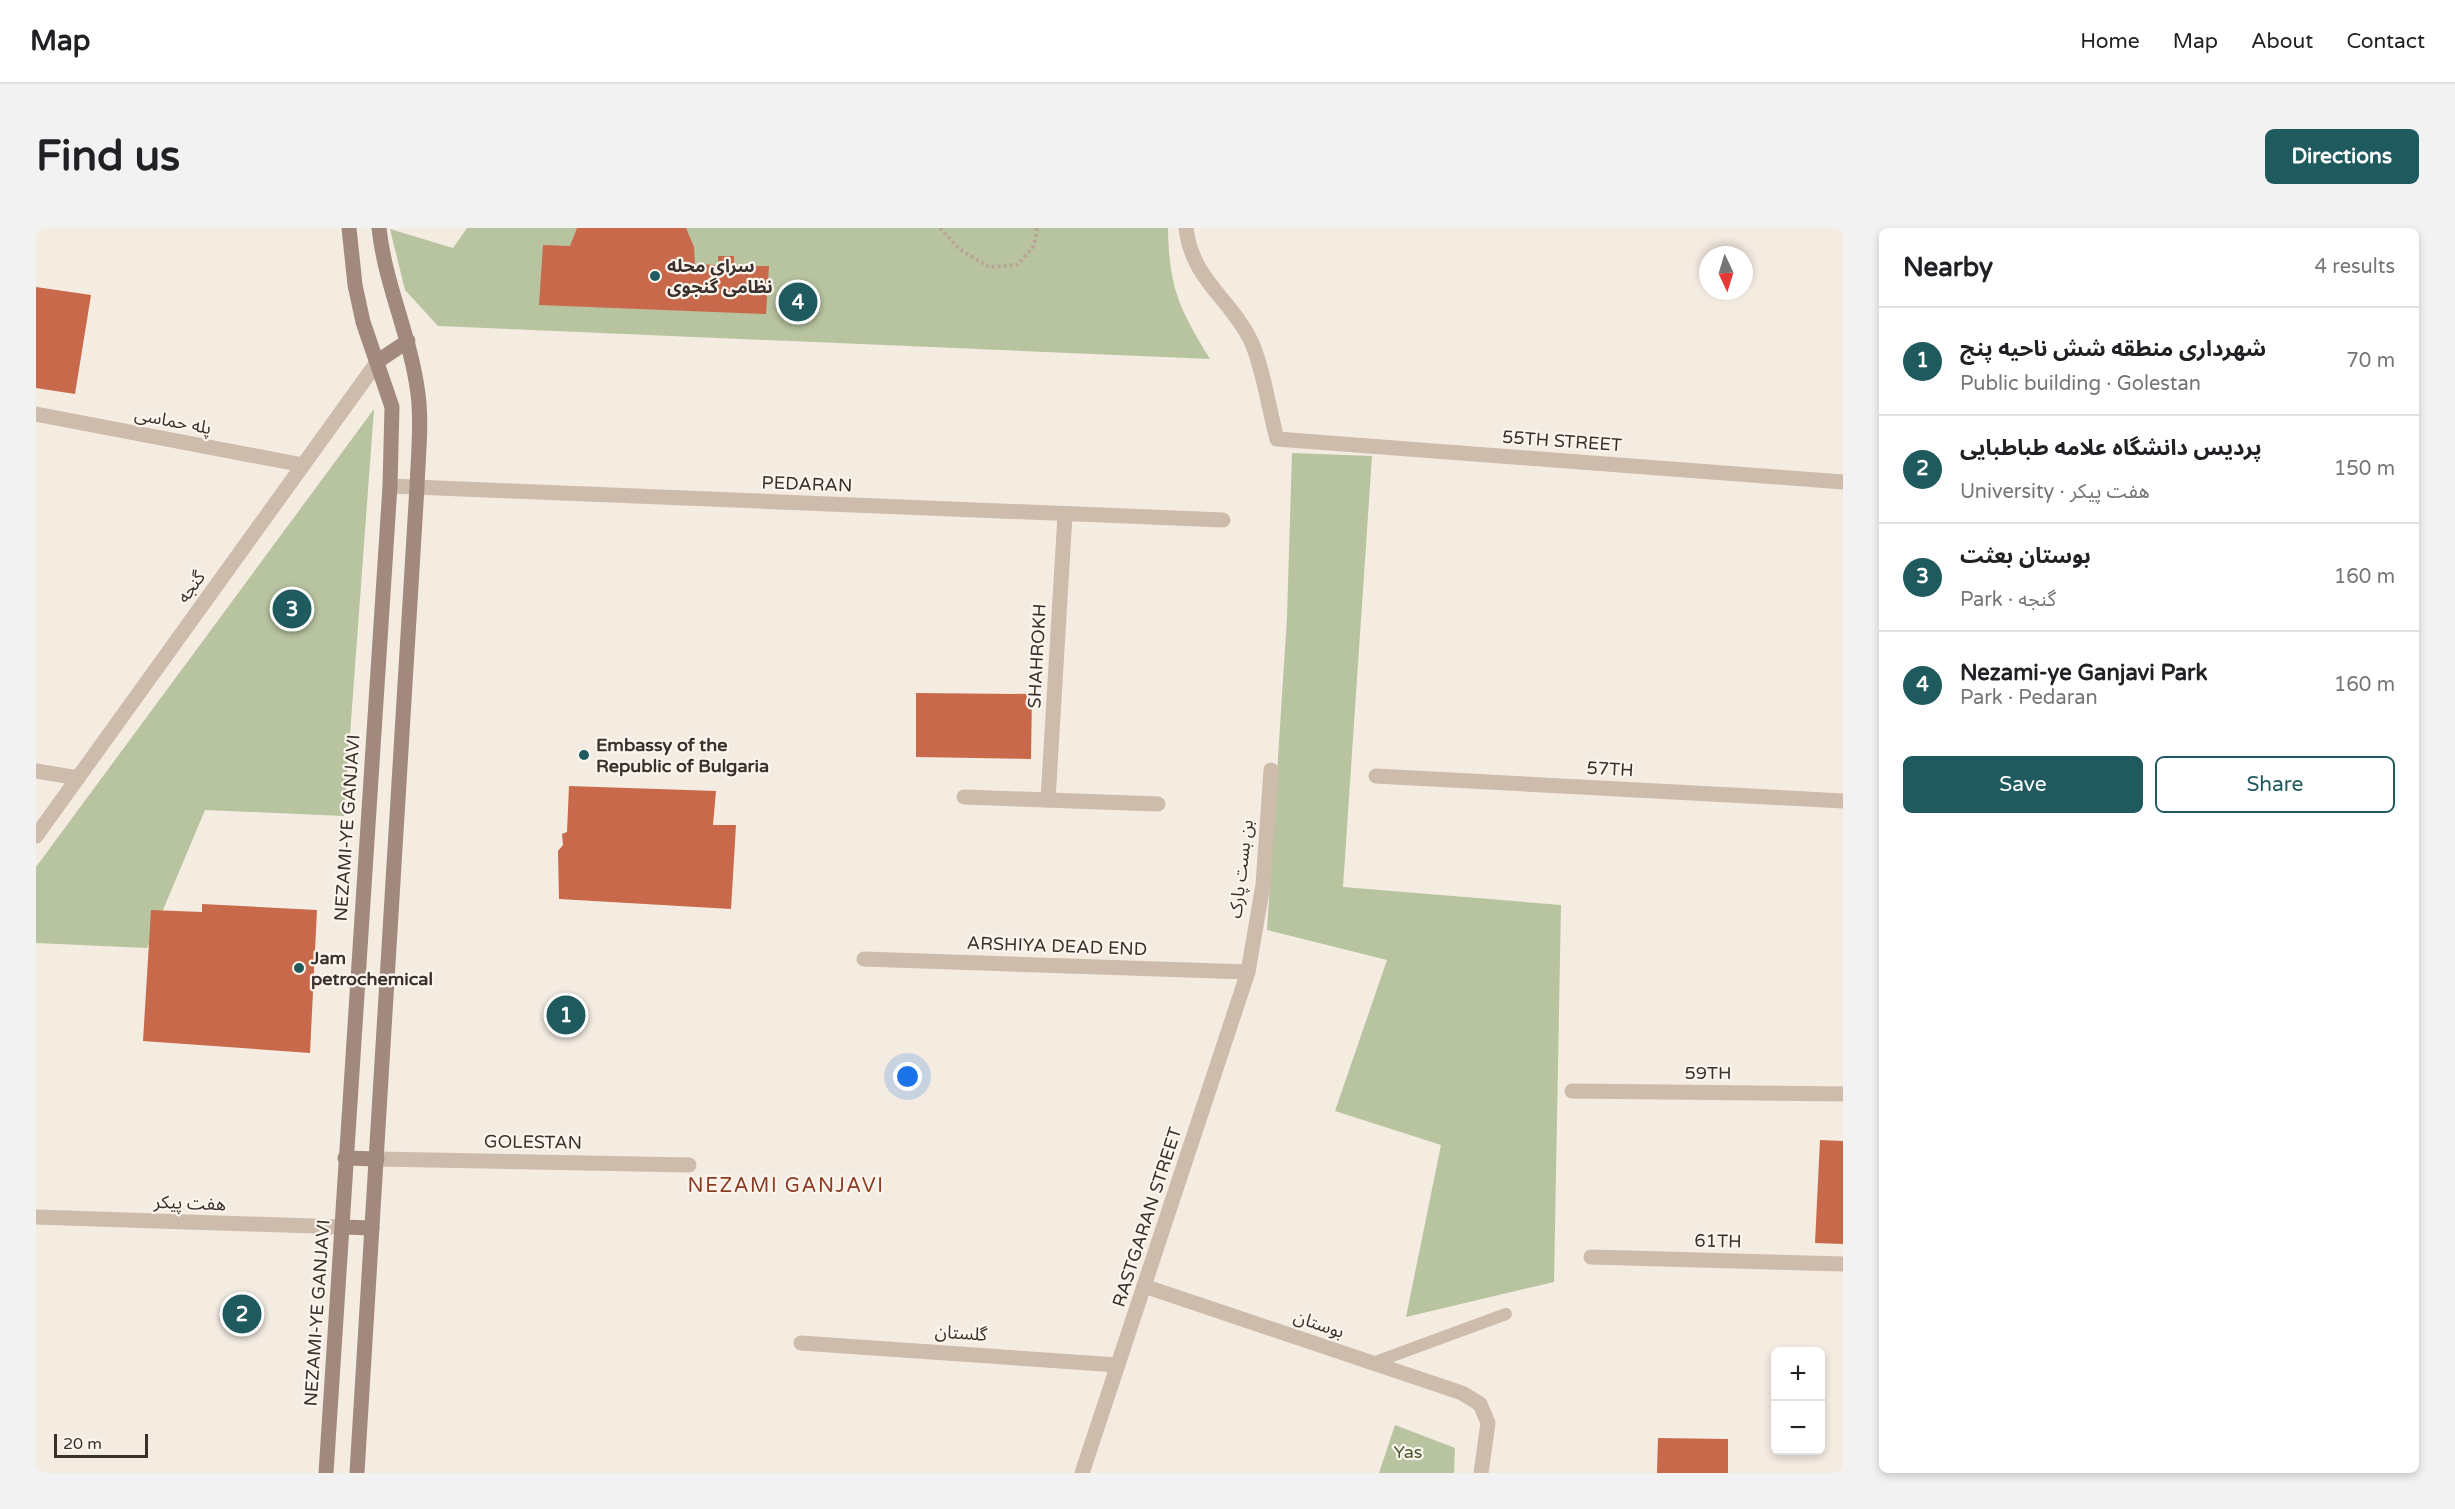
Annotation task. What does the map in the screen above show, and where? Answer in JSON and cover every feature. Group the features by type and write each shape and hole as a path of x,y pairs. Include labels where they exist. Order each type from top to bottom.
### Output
{"street":[{"name":"NEZAMI-YE GANJAVI","path":"326,1473 344,1227 345,1158 390,486 392,407 363,322 354,275 349,228"},
{"path":"357,1473 417,487 419,396 408,341 388,277 379,228"},
{"name":"55TH STREET","path":"1186,228 1188,244 1195,264 1226,303 1251,342 1277,439 1843,482"},
{"path":"378,361 408,341"},
{"name":"گنجه","path":"36,836 378,361"},
{"name":"پله حماسی","path":"36,414 303,465"},
{"name":"PEDARAN","path":"390,486 1223,520"},
{"name":"SHAHROKH","path":"1048,800 1065,514"},
{"name":"بن بست پارک","path":"1248,972 1263,885 1271,770"},
{"path":"36,771 78,778"},
{"name":"57TH","path":"1376,776 1843,801"},
{"path":"964,797 1158,804"},
{"name":"ARSHIYA DEAD END","path":"864,959 1248,972"},
{"name":"RASTGARAN STREET","path":"1082,1473 1248,972"},
{"name":"59TH","path":"1572,1091 1843,1094"},
{"path":"345,1158 377,1159"},
{"name":"GOLESTAN","path":"377,1159 689,1165"},
{"name":"هفت پیکر","path":"36,1217 344,1227"},
{"path":"344,1227 372,1227"},
{"name":"61TH","path":"1591,1257 1843,1264"},
{"name":"بوستان","path":"1144,1286 1462,1393 1480,1404 1488,1423 1481,1473"},
{"name":"گلستان","path":"801,1343 1118,1365"}],"lane":[{"path":"1373,1363 1506,1314"}],"path":[{"path":"940,228 959,249 989,267 1017,265 1034,246 1037,228"}],"green space":[{"path":"467,228 1168,228 1171,267 1178,297 1190,325 1210,359 438,326 405,290 390,229 453,248"},
{"path":"374,409 344,816 205,810 147,948 36,943 36,867"},
{"path":"1292,453 1372,456 1343,887 1561,905 1554,1282 1406,1317 1441,1145 1335,1111 1387,960 1267,930 1287,617"},
{"name":"Yas","path":"1395,1425 1455,1448 1454,1473 1379,1473"}],"building":[{"name":"سرای محله نظامی گنجوی","path":"577,228 686,228 694,247 695,264 718,265 718,256 734,256 734,266 769,266 766,314 539,305 543,245 570,246"},
{"path":"36,287 91,295 75,394 36,388"},
{"path":"916,693 1032,694 1031,759 916,757"},
{"path":"569,786 716,791 713,825 736,825 731,909 559,899 558,851 563,845 562,834 567,832"},
{"path":"202,904 317,910 310,1053 143,1041 151,910 202,912"},
{"path":"1820,1140 1843,1141 1843,1244 1815,1243"},
{"path":"1658,1438 1728,1439 1728,1473 1657,1473"}],"place":[{"name":"سرای محله نظامی گنجوی","path":"655,276"},
{"name":"Nezami-ye Ganjavi Park","path":"798,302"},
{"name":"بوستان بعثت","path":"292,609"},
{"name":"Embassy of the Republic of Bulgaria","path":"584,755"},
{"name":"Jam petrochemical","path":"299,968"},
{"name":"شهرداری منطقه شش ناحیه پنج","path":"566,1015"},
{"name":"پردیس دانشگاه علامه طباطبایی","path":"242,1314"}],"district":[{"name":"NEZAMI GANJAVI","path":"786,1186"}]}
